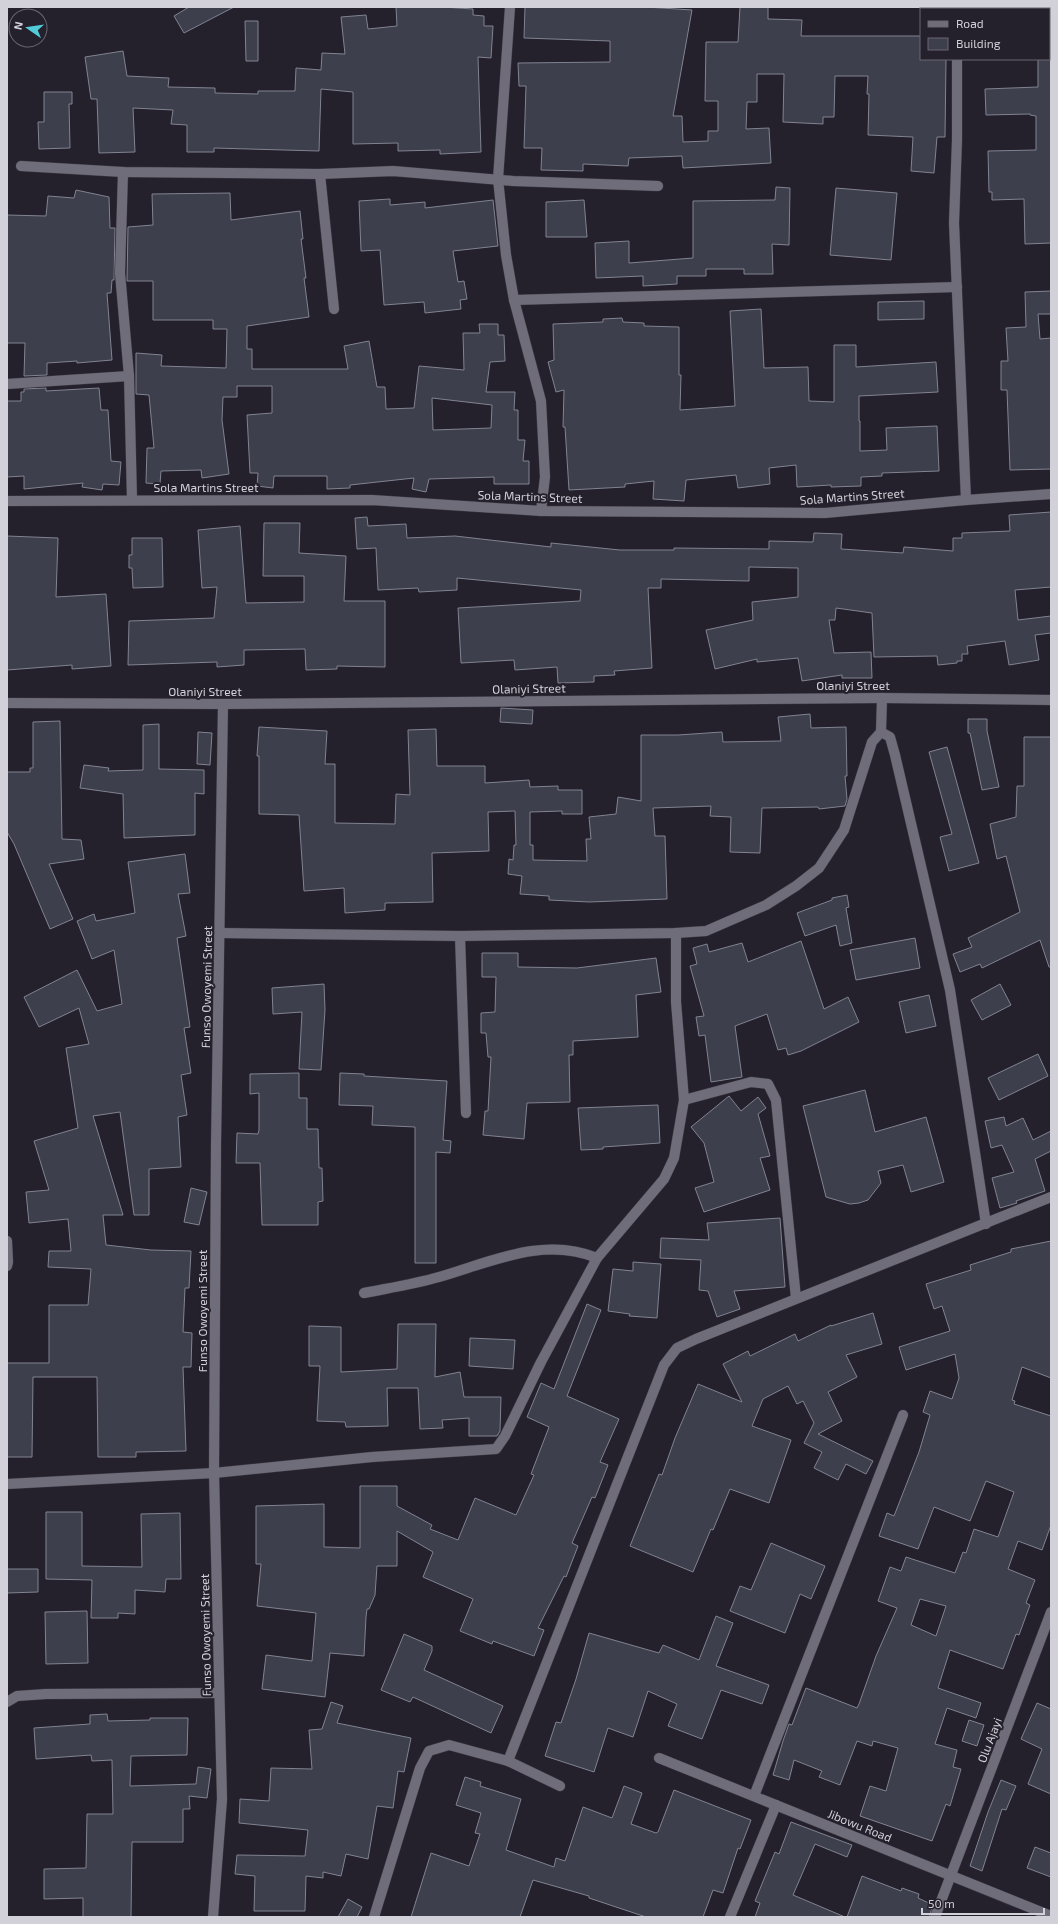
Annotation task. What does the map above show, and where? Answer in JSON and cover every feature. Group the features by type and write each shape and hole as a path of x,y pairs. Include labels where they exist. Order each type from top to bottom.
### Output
{"street":[{"path":"510,7 498,179 506,255 514,300 541,401 545,477 541,511"},
{"path":"957,60 958,140 954,223 966,500"},
{"path":"21,166 123,172 320,174 393,171 498,179 658,186"},
{"path":"123,172 120,273 129,376 132,500"},
{"path":"320,174 334,309"},
{"path":"514,300 957,287"},
{"path":"7,384 129,376"},
{"name":"Sola Martins Street","path":"7,501 372,500 541,511 825,513 1051,494"},
{"path":"220,933 460,936 676,933 706,931 766,905 796,886 819,868 844,830 872,742 881,732 882,698"},
{"name":"Olaniyi Street","path":"7,702 223,704 882,698 1051,700"},
{"name":"Funso Owoyemi Street","path":"213,1917 222,1799 214,1473 223,704"},
{"path":"881,732 890,737 895,755 950,990 986,1224"},
{"path":"7,1484 214,1473 372,1457 496,1449 505,1436 541,1362 597,1258 664,1180 674,1158 684,1100 676,1002 676,933"},
{"path":"460,936 466,1112"},
{"path":"684,1100 751,1082 768,1084 776,1100 796,1298"},
{"path":"508,1761 664,1365 678,1348 696,1339 796,1298 1051,1197"},
{"path":"7,1241 7,1266"},
{"path":"364,1293 438,1277 505,1256 553,1248 584,1253 597,1258"},
{"path":"754,1796 903,1415"},
{"name":"Olu Ajayi","path":"935,1917 1051,1612"},
{"path":"7,1702 17,1696 39,1694 219,1693"},
{"path":"374,1917 420,1768 429,1751 449,1745 508,1761 560,1786"},
{"name":"Jibowu Road","path":"659,1758 950,1877 1051,1916"},
{"path":"730,1917 776,1805"}],"building":[{"path":"189,7 234,7 184,33 174,16"},
{"path":"396,7 443,7 473,9 473,15 484,16 484,26 493,26 491,58 478,57 481,152 440,154 440,150 398,151 398,143 353,144 353,92 321,89 319,151 214,148 214,152 187,152 187,125 171,124 173,110 133,108 135,152 99,153 97,99 91,99 85,57 123,51 127,76 169,78 168,87 215,88 215,93 258,94 258,91 295,91 296,68 321,70 322,53 345,54 341,17 366,15 368,29 397,26"},
{"path":"525,7 646,7 692,10 673,116 682,116 683,142 708,141 708,131 718,131 718,101 705,101 706,42 738,42 740,7 768,7 768,19 802,20 801,36 920,36 920,60 946,60 945,137 937,137 934,173 911,171 913,137 868,135 868,76 835,76 834,117 823,117 823,124 783,122 784,74 757,74 757,102 747,102 746,129 769,128 771,163 683,168 682,156 629,158 628,166 583,164 583,171 541,170 542,148 524,148 526,86 519,86 518,63 610,62 610,41 524,38"},
{"path":"245,21 258,21 258,61 246,61"},
{"path":"1051,59 1051,243 1025,244 1024,199 992,200 992,192 989,192 988,151 1036,150 1036,116 1030,114 986,115 985,89 1038,87 1038,60"},
{"path":"44,92 72,92 72,104 69,104 70,148 39,149 38,122 44,122"},
{"path":"776,187 790,188 789,245 772,244 773,274 744,274 744,269 706,269 706,276 677,276 677,284 643,286 643,276 596,278 595,243 629,241 629,263 693,258 693,201 775,200"},
{"path":"836,188 897,193 891,260 830,255"},
{"path":"76,190 109,197 110,228 115,228 114,280 112,280 111,293 107,293 112,360 77,363 77,361 47,363 47,375 24,376 25,343 7,343 7,215 46,216 48,196 74,198"},
{"path":"230,193 231,220 300,211 303,239 301,239 306,278 304,278 309,317 247,326 247,349 252,349 252,369 348,369 344,346 369,341 377,387 385,387 386,409 414,408 419,366 464,370 463,333 480,333 479,324 498,324 498,335 504,335 505,361 490,362 486,392 515,392 514,410 518,410 518,440 525,440 523,461 529,461 529,484 494,484 494,477 429,479 426,492 412,489 414,478 350,485 350,488 327,489 327,476 274,476 273,488 257,486 258,473 250,473 247,415 272,413 272,386 237,386 237,397 223,397 222,420 229,474 202,478 201,470 161,471 160,484 146,483 147,448 154,448 149,395 136,394 136,353 162,355 161,366 226,368 227,329 213,329 213,320 153,320 153,281 127,281 128,227 153,225 152,194","holes":["432,398 492,405 491,428 433,430"]},
{"path":"390,199 390,205 425,202 425,208 493,200 498,246 453,251 458,282 464,281 467,299 460,300 461,309 425,313 424,302 384,305 380,250 361,251 359,201"},
{"path":"584,200 587,237 546,237 546,202"},
{"path":"1051,291 1051,314 1038,314 1040,339 1051,338 1051,469 1010,470 1007,390 1001,390 1001,361 1008,361 1006,328 1026,327 1025,292"},
{"path":"924,301 924,319 878,320 878,302"},
{"path":"761,309 764,368 808,367 809,401 834,402 834,345 856,345 856,367 936,362 938,392 859,396 859,421 860,451 887,450 886,428 937,426 939,471 882,473 882,476 861,477 861,486 831,487 831,485 797,487 796,465 769,468 770,484 738,488 736,475 686,480 684,501 653,499 654,481 625,484 625,487 569,490 565,427 563,427 564,390 556,392 548,362 554,360 553,324 603,322 603,319 622,318 623,322 644,323 644,326 679,327 679,375 681,375 680,410 735,406 730,311"},
{"path":"46,388 46,391 99,388 101,410 108,410 111,461 121,462 119,485 103,484 102,490 82,487 83,483 24,489 24,476 7,477 7,401 21,401 21,392 24,392 24,389"},
{"path":"1051,512 1051,587 1015,590 1018,620 1051,616 1051,633 1035,635 1039,660 1009,665 1005,641 967,646 968,654 962,654 962,661 957,661 957,663 938,665 937,656 874,657 872,613 836,608 835,620 829,620 834,653 871,652 872,678 842,678 842,675 802,681 798,658 757,662 757,659 715,669 706,630 753,620 752,602 798,597 798,568 749,567 749,581 661,579 661,588 648,588 652,668 614,671 615,675 594,676 594,682 558,683 557,667 515,670 514,660 461,663 458,608 580,601 581,590 457,578 457,590 419,592 418,588 378,590 376,548 357,549 355,518 367,517 368,526 406,524 407,538 455,536 551,547 551,543 620,550 674,550 674,548 769,549 769,541 813,542 814,533 842,534 841,549 903,553 904,547 953,551 953,538 962,538 962,533 1010,531 1009,515"},
{"path":"264,523 300,523 299,553 346,556 344,601 385,601 385,667 337,666 337,669 306,670 305,649 244,650 244,665 217,667 217,662 128,665 129,621 214,618 217,587 202,588 198,530 240,526 246,603 304,602 304,576 263,576"},
{"path":"7,536 58,538 56,597 106,594 111,666 72,669 72,665 7,670"},
{"path":"132,538 162,538 163,587 133,588 132,568 129,568 129,555 132,555"},
{"path":"501,708 533,710 532,724 500,722"},
{"path":"810,714 811,728 846,727 847,776 845,776 847,799 845,806 819,809 818,807 762,808 760,853 730,852 731,817 710,816 711,806 653,808 655,836 665,836 667,899 589,902 549,900 549,896 520,894 522,876 508,874 509,859 513,860 514,845 516,845 515,811 488,812 489,851 432,853 433,902 385,903 385,910 345,913 344,888 304,891 299,815 259,814 259,756 257,756 259,727 327,731 325,764 335,764 335,823 395,824 396,794 410,795 408,730 436,729 437,766 485,766 485,783 529,780 530,787 558,786 558,790 582,790 582,814 562,814 562,811 530,812 530,845 533,845 533,860 587,861 586,839 591,839 589,817 616,814 618,797 641,801 641,735 678,735 722,732 723,742 781,741 778,717"},
{"path":"968,719 987,719 987,731 999,787 982,790 970,733 968,733"},
{"path":"60,721 62,839 81,840 84,859 49,864 73,919 50,929 14,844 7,832 7,772 30,772 30,768 33,768 33,722"},
{"path":"159,724 159,769 204,770 204,794 195,793 195,835 124,838 123,794 80,788 84,765 109,768 108,771 143,770 143,725"},
{"path":"198,732 212,733 210,765 197,764"},
{"path":"1024,737 1051,737 1051,967 1049,967 1040,940 982,968 980,964 960,972 953,954 972,947 968,938 1020,912 1006,856 997,859 990,824 1016,817 1017,786 1024,786"},
{"path":"947,747 979,863 949,871 940,837 952,834 929,752"},
{"path":"185,854 190,893 178,894 186,936 177,938 190,1027 184,1028 191,1073 181,1075 187,1115 178,1117 181,1167 149,1169 149,1215 134,1215 120,1112 93,1116 123,1215 103,1215 106,1245 151,1250 191,1251 189,1288 185,1288 183,1332 192,1333 191,1367 183,1367 186,1451 136,1452 136,1457 98,1457 97,1377 33,1377 32,1457 7,1457 7,1363 49,1363 49,1305 88,1305 91,1269 48,1267 49,1251 71,1251 68,1219 29,1223 26,1192 49,1190 34,1141 78,1128 66,1048 89,1044 79,1008 39,1027 24,997 77,970 97,1011 122,1004 114,950 92,959 77,921 94,914 96,921 135,913 128,862"},
{"path":"847,895 849,907 846,908 852,943 840,946 836,925 805,936 797,913 832,900 832,898"},
{"path":"915,938 920,968 856,980 850,950"},
{"path":"801,941 824,1009 848,997 859,1022 801,1051 788,1055 786,1048 778,1050 767,1014 735,1026 742,1077 711,1082 705,1035 699,1036 696,1017 704,1016 690,966 697,964 693,948 707,944 709,952 742,943 748,962"},
{"path":"482,953 518,953 518,967 577,968 656,958 661,992 636,995 638,1037 573,1041 573,1055 569,1055 570,1102 527,1103 524,1139 483,1135 485,1111 488,1111 491,1057 488,1057 486,1033 481,1033 481,1013 495,1012 496,977 482,977"},
{"path":"324,984 325,1010 321,1070 299,1069 302,1012 273,1014 272,988"},
{"path":"1000,984 1011,1005 982,1020 971,1000"},
{"path":"929,995 936,1026 906,1033 899,1002"},
{"path":"1038,1054 1048,1076 999,1100 988,1078"},
{"path":"299,1073 299,1098 307,1098 307,1129 318,1129 319,1168 322,1168 323,1201 318,1202 318,1225 262,1225 260,1163 236,1163 237,1133 258,1134 259,1130 259,1093 250,1094 250,1074"},
{"path":"340,1073 364,1074 364,1076 447,1081 443,1140 451,1141 450,1153 436,1152 436,1263 415,1263 415,1127 372,1125 373,1106 339,1105"},
{"path":"865,1090 875,1132 926,1117 944,1182 911,1192 903,1165 878,1171 881,1183 868,1200 850,1204 826,1197 803,1106"},
{"path":"729,1096 741,1111 758,1097 766,1108 758,1114 770,1156 760,1158 770,1190 704,1212 695,1188 714,1182 704,1143 691,1127"},
{"path":"658,1105 660,1143 581,1150 578,1108"},
{"path":"1004,1117 1006,1126 1023,1118 1033,1140 1051,1131 1051,1151 1035,1159 1045,1191 1016,1201 1017,1203 1000,1208 992,1178 1014,1172 1002,1145 991,1148 985,1121"},
{"path":"191,1188 207,1192 199,1225 184,1222"},
{"path":"780,1218 785,1287 734,1291 740,1309 717,1317 708,1291 699,1290 701,1260 660,1258 661,1238 709,1240 707,1223"},
{"path":"1051,1241 1051,1378 1022,1367 1012,1400 1015,1401 1014,1404 1051,1416 1051,1525 1042,1550 1018,1541 1008,1569 1035,1580 1026,1603 1030,1605 1019,1635 1016,1634 1003,1669 950,1650 938,1688 981,1703 976,1718 947,1708 935,1744 957,1750 953,1767 961,1769 950,1806 946,1804 932,1841 860,1816 870,1786 886,1791 898,1748 873,1741 872,1746 857,1741 840,1785 819,1777 822,1771 794,1760 789,1780 773,1775 789,1724 792,1725 806,1688 857,1708 876,1656 897,1608 878,1601 890,1567 901,1571 906,1557 955,1573 963,1552 966,1553 974,1529 998,1537 1014,1492 986,1481 970,1521 934,1507 918,1549 879,1536 887,1513 894,1516 919,1452 930,1415 923,1412 930,1391 952,1399 959,1378 955,1354 906,1370 899,1347 950,1331 942,1306 934,1309 926,1284 971,1270 970,1265 1011,1252 1011,1249","holes":["920,1599 946,1606 936,1636 911,1625"]},
{"path":"633,1262 661,1264 657,1318 629,1316 630,1314 608,1311 613,1269 633,1271"},
{"path":"587,1304 601,1310 567,1396 619,1419 600,1462 608,1465 595,1498 592,1497 572,1543 578,1546 566,1577 564,1576 538,1628 544,1630 534,1656 493,1641 492,1644 460,1631 473,1599 423,1577 433,1552 397,1531 397,1566 377,1566 375,1595 369,1609 367,1609 364,1656 330,1653 325,1697 262,1689 266,1655 312,1661 316,1613 257,1606 261,1564 256,1564 256,1506 324,1504 324,1547 360,1548 360,1486 397,1486 397,1506 432,1525 430,1529 458,1540 475,1498 516,1515 534,1475 531,1474 549,1427 527,1417 541,1383 554,1389"},
{"path":"873,1313 882,1344 846,1355 857,1377 828,1392 842,1421 818,1434 873,1461 866,1474 846,1464 838,1480 814,1468 822,1452 804,1443 814,1423 803,1401 797,1404 788,1386 763,1399 752,1426 791,1440 769,1503 730,1489 693,1572 630,1546 659,1474 662,1475 675,1438 698,1384 742,1402 723,1364 748,1351 750,1356 795,1334 798,1341 831,1325"},
{"path":"398,1324 436,1324 435,1377 460,1372 464,1397 501,1397 500,1431 497,1436 469,1436 469,1418 442,1420 443,1428 420,1429 418,1388 387,1388 388,1426 346,1427 345,1422 317,1421 320,1366 309,1366 309,1326 341,1327 341,1372 397,1369"},
{"path":"470,1338 515,1340 513,1369 469,1366"},
{"path":"46,1512 82,1512 82,1566 142,1567 141,1514 180,1513 181,1579 166,1579 165,1592 135,1590 135,1614 118,1613 118,1618 91,1618 92,1580 46,1579"},
{"path":"771,1543 825,1566 811,1599 800,1594 785,1633 730,1611 740,1586 751,1590"},
{"path":"7,1569 38,1569 38,1592 7,1593"},
{"path":"87,1611 88,1663 46,1664 45,1612"},
{"path":"716,1616 733,1623 716,1666 769,1685 762,1704 721,1690 702,1739 668,1726 677,1704 648,1691 633,1737 608,1728 594,1772 545,1756 556,1722 561,1723 576,1679 589,1633 659,1653 663,1645 699,1660"},
{"path":"404,1634 432,1646 432,1651 424,1670 503,1706 491,1733 413,1697 410,1702 381,1690"},
{"path":"331,1702 343,1706 337,1723 411,1738 404,1772 398,1771 393,1808 377,1806 368,1859 346,1854 341,1876 323,1872 323,1878 306,1876 305,1911 254,1911 255,1876 235,1874 237,1855 305,1856 308,1830 239,1823 240,1799 269,1801 271,1768 312,1769 309,1730 322,1729"},
{"path":"1037,1703 1051,1709 1051,1794 1028,1784 1042,1749 1021,1739"},
{"path":"107,1714 108,1721 150,1720 150,1718 188,1718 187,1755 131,1756 130,1786 196,1784 198,1767 211,1769 207,1798 189,1796 190,1809 183,1809 183,1842 132,1842 131,1917 83,1917 83,1898 44,1899 44,1869 86,1868 87,1814 113,1814 112,1760 92,1761 91,1755 36,1759 34,1728 90,1724 90,1715"},
{"path":"969,1720 984,1725 977,1746 962,1741"},
{"path":"465,1777 481,1782 480,1786 521,1799 506,1850 554,1867 556,1858 565,1861 583,1807 612,1818 624,1786 642,1793 631,1824 656,1833 658,1832 674,1790 751,1820 740,1849 738,1848 723,1893 713,1890 703,1917 646,1917 589,1898 589,1896 533,1880 520,1917 411,1917 431,1853 469,1866 480,1834 475,1833 481,1813 456,1805"},
{"path":"1001,1780 1016,1786 1006,1810 1002,1809 982,1871 970,1866 988,1812"},
{"path":"791,1822 852,1845 847,1857 815,1844 793,1895 845,1917 755,1917 760,1903 755,1901 775,1852 779,1854"},
{"path":"1035,1847 1051,1853 1051,1877 1027,1868"},
{"path":"862,1876 901,1891 902,1888 919,1894 918,1898 933,1905 929,1917 847,1917"},
{"path":"348,1899 362,1907 357,1917 338,1917"}]}
